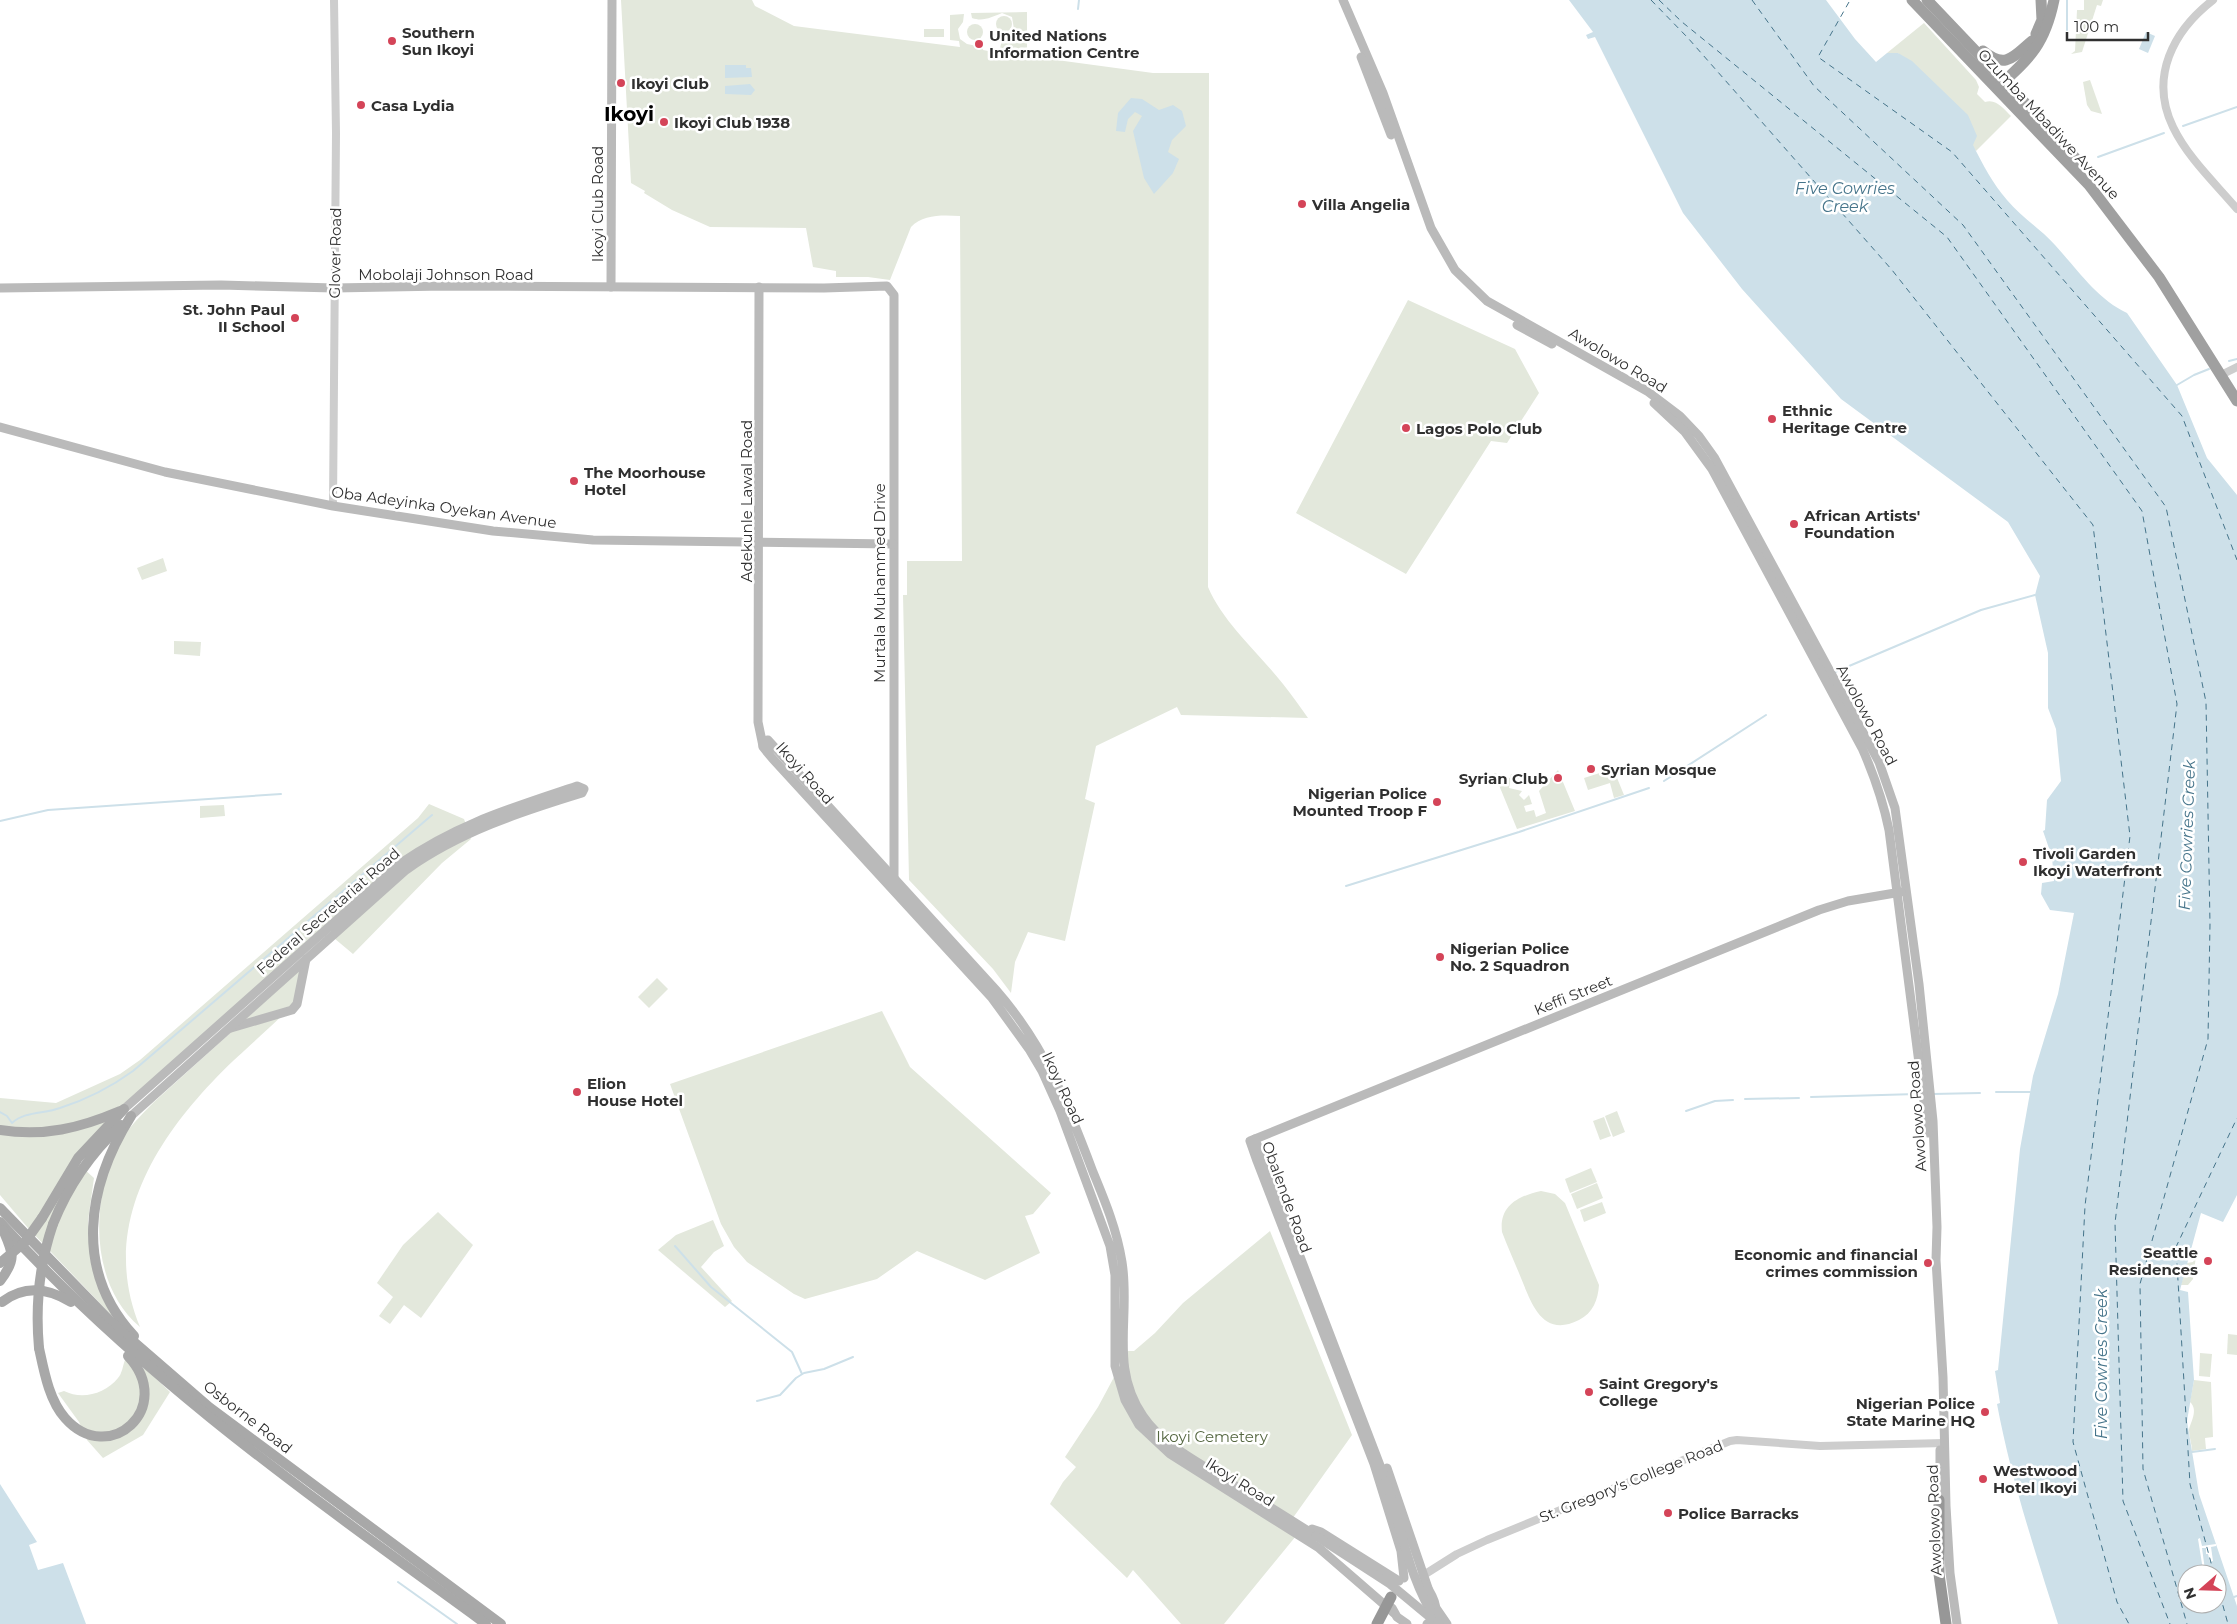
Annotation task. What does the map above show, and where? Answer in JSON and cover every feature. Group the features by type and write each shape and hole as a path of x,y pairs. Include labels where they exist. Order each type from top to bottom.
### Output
{"highway":[{"name":"Ozumba Mbadiwe Avenue","path":"1912,0 2061,141 2137,234 2165,273 2237,387"},
{"name":"Ozumba Mbadiwe Avenue","path":"1927,0 1965,39 2126,232 2228,371 2237,401"},
{"path":"1999,82 2029,49 2042,20 2041,0"},
{"path":"1999,82 2022,65 2039,45 2045,34 2054,0"},
{"path":"1965,39 1991,57 2002,60 2014,57 2032,41"},
{"path":"2022,65 2017,78 2020,88 2061,141"},
{"path":"1940,1500 1938,1538 1941,1596 1946,1624"},
{"path":"1377,1624 1390,1605"}],"main road":[{"name":"Ikoyi Club Road","path":"611,287 612,0"},
{"name":"Awolowo Road","path":"1337,0 1377,95 1426,229 1446,266 1464,287 1493,310 1654,403 1684,432 1712,469 1862,748 1883,800 1901,892"},
{"name":"Awolowo Road","path":"1343,0 1383,93 1431,228 1455,270 1487,301 1647,391 1680,416 1699,436 1714,457 1879,762 1894,808 1901,892 1930,1141 1930,1261 1950,1573 1958,1624"},
{"name":"Mobolaji Johnson Road","path":"0,288 221,285 334,288 824,288 881,284 891,289"},
{"name":"Adekunle Lawal Road","path":"759,288 760,544 758,729 765,743"},
{"name":"Murtala Muhammed Drive","path":"891,289 894,294 895,878 892,888"},
{"name":"Oba Adeyinka Oyekan Avenue","path":"0,427 165,472 333,506 444,524 566,538 760,544 893,544"},
{"name":"Ikoyi Road","path":"765,743 881,863 1006,1001 1031,1034 1056,1078 1108,1209 1120,1249 1123,1280 1123,1367 1130,1391 1150,1426 1171,1445 1390,1584 1438,1624"},
{"name":"Ikoyi Road","path":"765,743 1001,1010 1029,1049 1053,1095 1110,1246 1115,1275 1115,1366 1125,1400 1140,1425 1170,1454 1319,1548 1390,1605 1406,1623"},
{"name":"Federal Secretariat Road","path":"577,786 584,789 582,793 466,834 433,852 398,876 228,1028 128,1112 408,858 442,837 487,816 577,786"},
{"path":"881,863 888,863 894,857"},
{"name":"Keffi Street","path":"1255,1139 1819,910 1848,902 1901,892"},
{"path":"228,1028 292,1010 298,1004 306,959"},
{"path":"0,1263 26,1242 70,1170 128,1112"},
{"path":"112,1336 140,1371 146,1392 143,1410 136,1421 122,1432 109,1436 85,1433 65,1418 50,1389 39,1348 37,1326 39,1280 53,1224 76,1177 115,1124 128,1112"},
{"path":"0,1130 21,1133 55,1132 115,1124"},
{"path":"115,1124 95,1200 94,1239 99,1274 107,1296 119,1318 165,1370"},
{"name":"Obalende Road","path":"1402,1580 1398,1543 1374,1464 1250,1141 1255,1139 1374,1447 1414,1576 1425,1602 1438,1624"},
{"name":"Osborne Road","path":"0,1208 112,1324 209,1407 263,1449 501,1624"},
{"path":"0,1223 13,1256 10,1268 0,1281"},
{"name":"Osborne Road","path":"0,1223 112,1336 179,1394 252,1452 486,1624"},
{"path":"2,1302 22,1292 47,1290 58,1294 88,1313"},
{"name":"Awolowo Road","path":"1942,1443 1940,1500 1945,1591 1951,1624"},
{"name":"Obalende Road","path":"1374,1447 1386,1466 1395,1487 1421,1577 1428,1588 1436,1608 1447,1624"},
{"path":"1299,1525 1321,1532 1402,1580"},
{"path":"1390,1605 1402,1580 1410,1576 1421,1577"},
{"path":"1426,1624 1435,1618 1436,1608"}],"street":[{"name":"Glover Road","path":"333,506 336,133 334,0"},
{"path":"2213,0 2187,24 2173,45 2165,74 2165,99 2173,127 2181,140 2237,209"},
{"name":"St. Gregory's College Road","path":"1421,1577 1457,1554 1486,1540 1730,1441 1820,1446 1942,1443"}],"green space":[{"name":"Ikoyi Club","path":"621,0 752,0 755,6 794,26 960,47 959,41 950,40 950,15 964,14 963,22 958,29 960,39 967,44 982,47 983,50 999,53 1003,35 1009,34 1014,29 1012,17 1002,13 976,19 972,18 971,13 1027,12 1027,56 1153,73 1209,73 1208,587 1232,626 1283,684 1308,718 1181,715 1177,707 1096,746 1085,799 1095,803 1065,941 1028,932 1015,962 1011,993 993,969 909,880 903,595 907,595 907,561 962,561 960,216 927,218 911,227 890,280 868,277 836,277 836,271 813,267 806,228 710,227 672,210 644,193 645,191 631,183"},
{"path":"2084,0 2103,0 2101,6 2097,5 2082,52 2071,54 2075,51 2077,10 2084,10"},
{"path":"1001,16 1007,16 1012,21 1010,30 1001,32 996,27 996,21"},
{"path":"1924,23 1976,80 1979,87 1977,94 1985,102 1989,101 2000,105 2011,116 1976,151 1898,53 1887,53"},
{"path":"972,24 978,24 983,29 981,38 972,40 967,35 967,29"},
{"path":"924,29 944,29 944,37 924,37"},
{"path":"2090,80 2102,114 2091,111 2087,105 2083,82"},
{"name":"Lagos Polo Club","path":"1408,300 1515,349 1539,393 1507,443 1491,441 1406,574 1296,513"},
{"path":"163,558 167,571 142,580 137,568"},
{"path":"174,641 201,642 200,656 174,654"},
{"path":"1613,768 1624,795 1614,798 1610,783 1588,790 1584,778 1606,771 1609,779 1607,770"},
{"path":"1558,770 1575,811 1517,829 1494,773 1510,778 1511,774 1525,776 1527,781 1511,778 1509,788 1522,791 1519,795 1524,800 1529,795 1532,804 1524,806 1526,812 1534,810 1536,817 1546,813 1539,791"},
{"path":"429,804 464,819 471,839 442,863 353,954 322,928 73,1159 94,1178 88,1221 90,1246 115,1319 28,1228 0,1195 0,1098 56,1103 120,1074 140,1060 418,818"},
{"path":"224,805 225,816 200,818 200,806"},
{"path":"302,968 298,998 206,1088 182,1117 160,1149 143,1181 131,1216 126,1251 129,1289 140,1327 124,1309 112,1289 104,1266 100,1241 99,1216 103,1192 109,1168 118,1146 139,1117 154,1102"},
{"path":"657,978 668,989 649,1008 638,997"},
{"path":"882,1011 910,1067 1051,1193 1033,1214 1025,1216 1040,1253 985,1280 917,1251 877,1279 805,1299 794,1294 747,1262 734,1247 721,1224 670,1084"},
{"path":"1617,1111 1625,1132 1613,1137 1605,1116"},
{"path":"1604,1117 1611,1136 1600,1140 1593,1121"},
{"path":"1591,1168 1597,1182 1570,1193 1565,1179"},
{"path":"1597,1183 1603,1198 1577,1209 1571,1194"},
{"path":"1541,1191 1555,1194 1565,1203 1599,1285 1596,1301 1588,1314 1579,1320 1567,1324 1556,1325 1548,1322 1535,1308 1502,1232 1502,1223 1507,1209 1518,1199"},
{"path":"1602,1202 1606,1213 1584,1222 1580,1210"},
{"path":"438,1212 473,1245 421,1318 404,1305 390,1324 379,1316 393,1297 377,1283 403,1245"},
{"path":"713,1220 724,1246 714,1252 701,1267 732,1301 725,1307 658,1250 676,1235"},
{"name":"Ikoyi Cemetery","path":"1270,1231 1352,1435 1285,1529 1296,1536 1224,1624 1181,1624 1133,1570 1127,1578 1050,1504 1063,1482 1076,1467 1065,1457 1098,1407 1128,1351 1134,1351 1155,1333 1183,1303"},
{"path":"2196,1256 2193,1279 2188,1285 2181,1285 2187,1263 2193,1262"},
{"path":"2228,1334 2237,1335 2237,1355 2227,1354"},
{"path":"2200,1353 2212,1354 2210,1377 2199,1376"},
{"path":"125,1360 147,1370 170,1392 143,1435 103,1458 87,1440 79,1422 58,1393 64,1391 71,1394 86,1395 100,1392 113,1384 121,1372"},
{"path":"2194,1380 2211,1382 2213,1437 2205,1438 2206,1449 2192,1451 2189,1430 2194,1413 2193,1405 2190,1402"}],"water":[{"name":"Five Cowries Creek","path":"1569,0 1826,0 1855,39 1876,62 1887,53 1898,53 1912,61 1968,115 1977,136 1973,145 1984,167 2002,194 2018,212 2049,239 2097,292 2127,313 2177,385 2207,458 2237,495 2237,1195 2223,1222 2201,1213 2180,1290 2188,1292 2194,1380 2187,1421 2199,1494 2223,1564 2177,1564 2177,1614 2227,1614 2227,1577 2237,1606 2237,1624 2058,1624 2016,1487 1997,1404 2000,1403 1995,1371 1998,1370 2020,1149 2033,1076 2058,994 2074,913 2050,910 2041,894 2042,883 2054,881 2052,857 2043,831 2045,830 2047,800 2061,781 2056,729 2048,708 2048,653 2035,595 2040,576 2008,522 1841,399 1742,289 1683,213 1595,37 1588,39 1586,35 1593,32"},
{"path":"2146,32 2155,36 2148,53 2139,49"},
{"path":"725,65 746,65 746,68 751,68 752,77 725,78"},
{"path":"750,84 755,90 751,95 725,94 725,86"},
{"path":"1131,98 1142,99 1159,110 1173,105 1182,111 1186,126 1172,140 1168,152 1179,159 1173,173 1154,194 1144,178 1133,131 1142,116 1135,112 1128,119 1125,132 1116,131 1118,113"},
{"path":"0,1484 37,1542 29,1545 38,1570 63,1563 86,1624 0,1624"}],"pier":[{"path":"2200,1538 2202,1546 2216,1544 2216,1546 2211,1547 2213,1561 2210,1562 2208,1554 2206,1554 2206,1548 2202,1548 2204,1564 2202,1564 2198,1539"}],"waterway":[{"path":"1078,9 1079,0"},
{"path":"2067,0 2067,30"},
{"path":"2183,126 2237,107"},
{"path":"2098,157 2164,133"},
{"path":"2229,361 2237,359"},
{"path":"2177,385 2209,369"},
{"path":"1835,672 1981,610 2035,595"},
{"path":"1664,781 1766,715"},
{"path":"1346,886 1519,832 1649,788"},
{"path":"0,821 48,810 281,794"},
{"path":"0,1112 7,1116 12,1123 23,1116 54,1110 79,1101 98,1093 125,1077 432,815"},
{"path":"1996,1092 2030,1092"},
{"path":"1933,1094 1980,1093"},
{"path":"1811,1097 1917,1094"},
{"path":"1745,1099 1799,1098"},
{"path":"1686,1111 1715,1101 1733,1100"},
{"path":"675,1246 711,1287 792,1352 802,1374"},
{"path":"757,1401 780,1395 796,1378 804,1373 824,1369 853,1357"},
{"path":"2192,1452 2215,1449"},
{"path":"398,1582 457,1624"}],"ferry route":[{"path":"1651,0 1688,38 1892,270 2093,525 2130,836 2085,1206 2073,1442 2117,1602 2129,1624"},
{"path":"1659,0 1682,22 1947,237 2142,511 2177,704 2115,1223 2123,1501 2170,1624"},
{"path":"1752,0 1814,86 1963,225 2166,507 2206,702 2210,924 2208,1039 2140,1284 2143,1469 2187,1624"},
{"path":"1849,2 1818,57 1952,152 2182,416 2237,560"},
{"path":"2211,1564 2190,1484 2176,1247 2237,1118"},
{"path":"2225,1614 2228,1624"}],"place":[{"name":"Southern Sun Ikoyi","path":"392,41"},
{"name":"United Nations Information Centre","path":"979,44"},
{"name":"Ikoyi Club","path":"621,83"},
{"name":"Casa Lydia","path":"361,105"},
{"name":"Ikoyi Club 1938","path":"664,122"},
{"name":"Villa Angelia","path":"1302,204"},
{"name":"St. John Paul II School","path":"295,318"},
{"name":"Ethnic Heritage Centre","path":"1772,419"},
{"name":"Lagos Polo Club","path":"1406,428"},
{"name":"The Moorhouse Hotel","path":"574,481"},
{"name":"African Artists' Foundation","path":"1794,524"},
{"name":"Syrian Mosque","path":"1591,769"},
{"name":"Syrian Club","path":"1558,778"},
{"name":"Nigerian Police Mounted Troop F","path":"1437,802"},
{"name":"Tivoli Garden Ikoyi Waterfront","path":"2023,862"},
{"name":"Nigerian Police No. 2 Squadron","path":"1440,957"},
{"name":"Elion House Hotel","path":"577,1092"},
{"name":"Seattle Residences","path":"2208,1261"},
{"name":"Economic and financial crimes commission","path":"1928,1263"},
{"name":"Saint Gregory's College","path":"1589,1392"},
{"name":"Nigerian Police State Marine HQ","path":"1985,1412"},
{"name":"Westwood Hotel Ikoyi","path":"1983,1479"},
{"name":"Police Barracks","path":"1668,1513"}],"district":[{"name":"Ikoyi","path":"629,114"}]}
